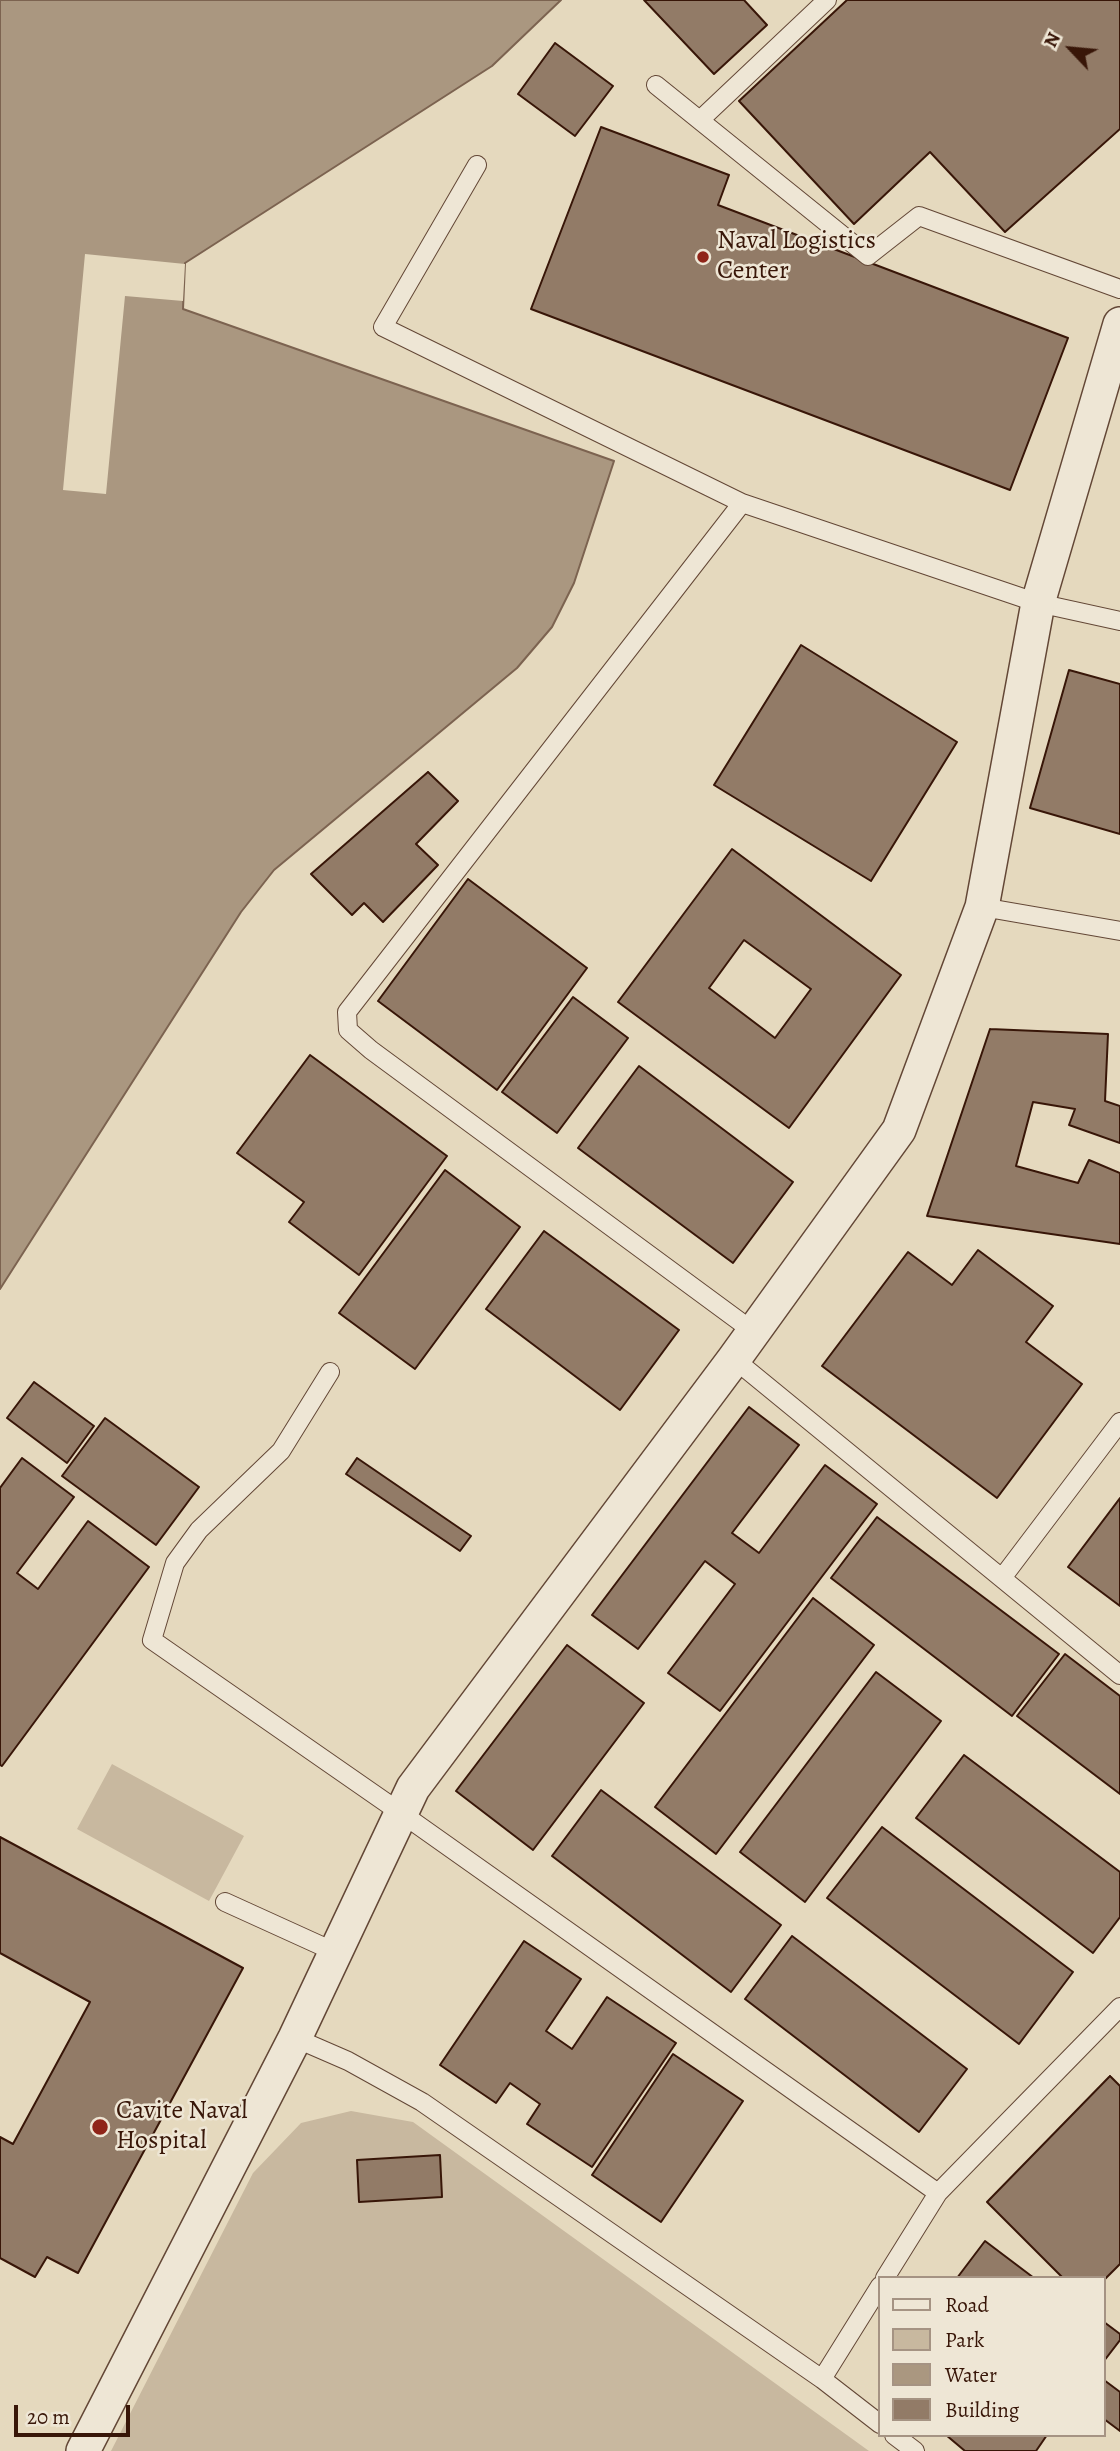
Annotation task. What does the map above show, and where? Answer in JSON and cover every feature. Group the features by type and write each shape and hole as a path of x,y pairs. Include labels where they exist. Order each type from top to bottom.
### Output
{"street":[{"path":"83,2451 295,2038 413,1788 754,1332 899,1130 982,907 1038,603 1120,324"}],"lane":[{"path":"700,120 827,0"},
{"path":"656,86 869,256 919,216 1120,289"},
{"path":"477,165 383,327 742,503 1038,603 1120,621"},
{"path":"742,503 347,1012 348,1030 370,1050 754,1332"},
{"path":"982,907 1120,931"},
{"path":"734,1359 1120,1675"},
{"path":"330,1372 281,1451 200,1530 175,1563 152,1640 938,2193"},
{"path":"1002,1578 1120,1422"},
{"path":"225,1902 335,1952"},
{"path":"886,2276 938,2193 1120,2007"},
{"path":"295,2038 348,2061 422,2102 822,2379 878,2422"},
{"path":"822,2379 878,2289"},
{"path":"897,2437 915,2451"}],"green space":[{"path":"112,1764 244,1836 209,1901 77,1829"},
{"path":"351,2111 413,2122 869,2451 111,2451 253,2173 301,2123"}],"water":[{"path":"0,0 561,0 492,66 185,263 183,309 614,461 574,583 552,627 517,668 274,870 241,912 0,1289"}],"pier":[{"path":"85,254 185,264 183,301 125,296 106,494 63,490"}],"building":[{"path":"644,0 744,0 767,25 714,74"},
{"path":"847,0 1120,0 1120,129 1005,232 930,152 854,224 739,101"},
{"path":"555,43 613,86 575,136 518,94"},
{"name":"Naval Logistics Center","path":"601,127 729,175 718,205 1068,338 1010,490 531,309"},
{"path":"801,645 957,742 871,881 714,785"},
{"path":"1069,670 1120,684 1120,834 1030,808"},
{"path":"428,772 458,801 416,844 438,865 383,922 364,903 352,915 311,874"},
{"path":"732,849 901,975 789,1128 618,1002","holes":["744,940 811,989 775,1038 709,988"]},
{"path":"468,879 587,968 497,1090 378,1001"},
{"path":"573,997 628,1038 557,1133 502,1092"},
{"path":"990,1029 1108,1034 1105,1101 1120,1106 1120,1143 1069,1125 1075,1109 1033,1102 1016,1166 1078,1183 1089,1160 1120,1173 1120,1244 927,1216"},
{"path":"310,1055 447,1156 359,1275 289,1222 304,1202 237,1153"},
{"path":"639,1066 793,1182 733,1263 578,1148"},
{"path":"445,1170 520,1227 415,1369 339,1313"},
{"path":"544,1231 679,1330 620,1410 486,1309"},
{"path":"978,1250 1053,1306 1026,1342 1082,1384 997,1498 822,1366 908,1252 952,1285"},
{"path":"34,1382 94,1426 67,1463 7,1418"},
{"path":"749,1407 799,1445 732,1533 759,1553 825,1465 877,1504 720,1711 668,1673 735,1584 705,1561 638,1649 592,1615"},
{"path":"105,1418 199,1487 156,1545 62,1476"},
{"path":"22,1458 74,1497 17,1573 38,1589 88,1521 149,1567 2,1766 0,1488"},
{"path":"357,1458 471,1536 460,1551 346,1474"},
{"path":"1120,1498 1120,1606 1068,1567"},
{"path":"877,1517 1059,1654 1012,1716 831,1578"},
{"path":"813,1598 874,1645 716,1854 655,1807"},
{"path":"567,1645 644,1703 533,1850 456,1791"},
{"path":"1065,1654 1120,1696 1120,1794 1017,1716"},
{"path":"876,1672 941,1721 805,1902 740,1852"},
{"path":"964,1755 1120,1872 1120,1917 1093,1953 916,1818"},
{"path":"601,1790 781,1925 731,1992 552,1856"},
{"path":"882,1827 1073,1972 1019,2044 827,1898"},
{"path":"0,1837 243,1968 78,2273 47,2257 35,2277 0,2258 0,2137 13,2144 90,2002 0,1953"},
{"path":"792,1936 967,2069 919,2132 745,1999"},
{"path":"524,1941 581,1979 546,2031 572,2049 607,1997 676,2043 592,2167 527,2124 540,2104 510,2083 496,2103 440,2065"},
{"path":"673,2054 743,2101 661,2222 592,2175"},
{"path":"1110,2076 1120,2086 1120,2264 1106,2278 1061,2276 987,2202"},
{"path":"440,2155 442,2197 359,2202 357,2160"},
{"path":"985,2241 1031,2276 959,2276"},
{"path":"1106,2324 1120,2334 1120,2340 1106,2358"},
{"path":"1106,2382 1120,2392 1120,2431 1106,2420"},
{"path":"948,2437 1046,2437 1036,2451 965,2451"}],"place":[{"name":"Naval Logistics Center","path":"703,257"},
{"name":"Cavite Naval Hospital","path":"100,2127"}]}
